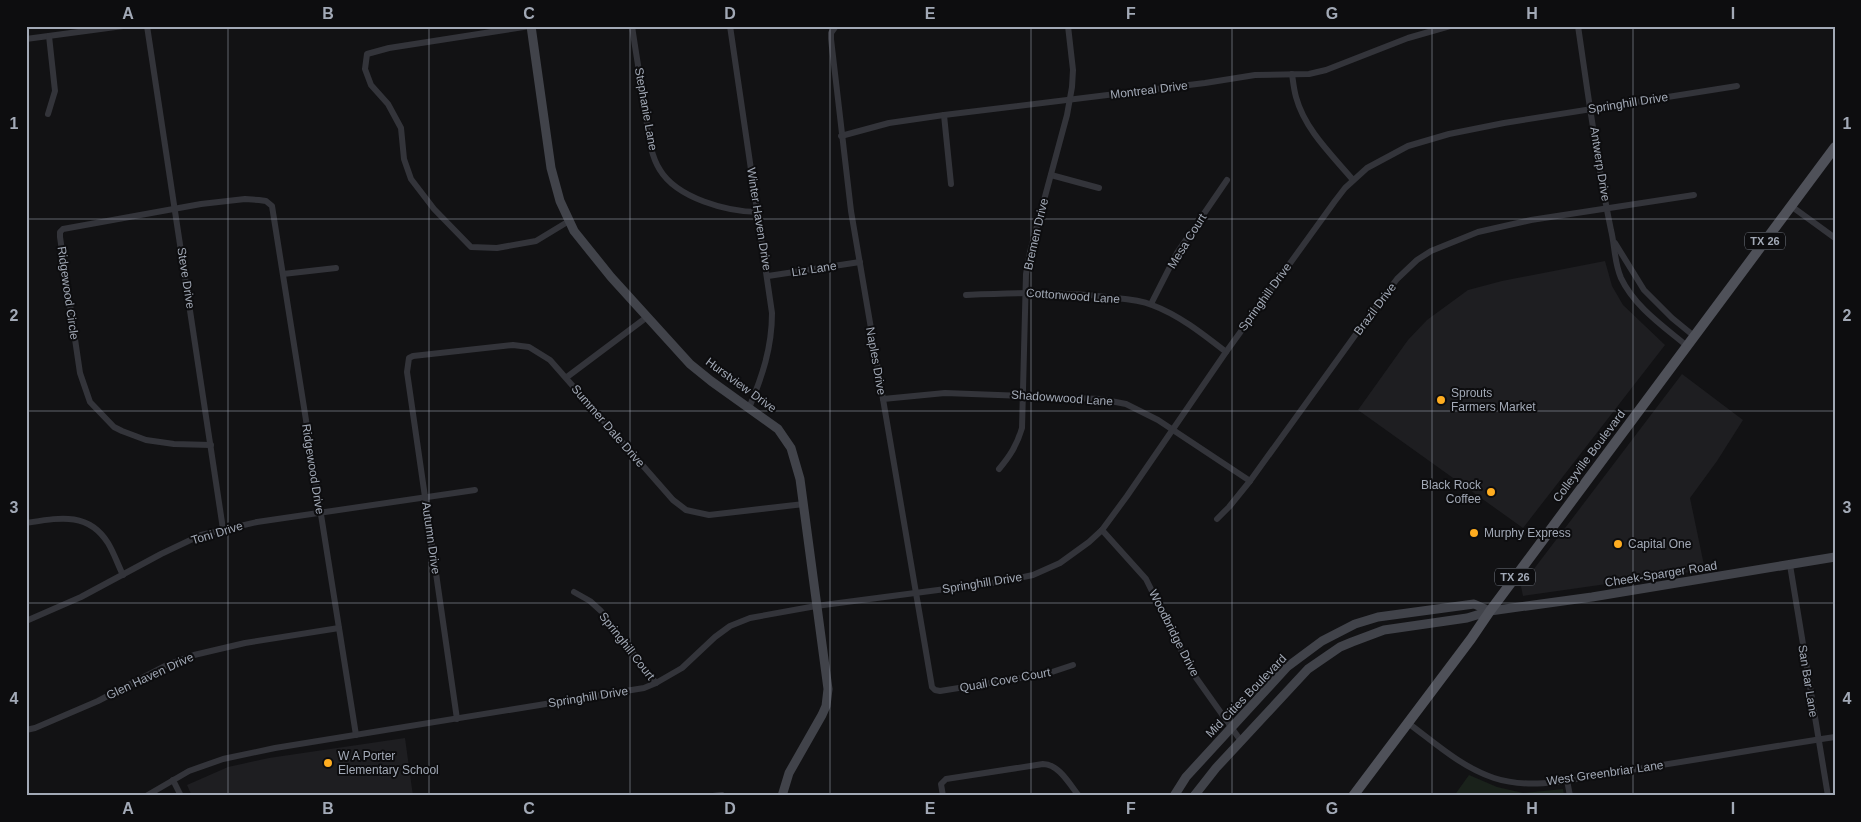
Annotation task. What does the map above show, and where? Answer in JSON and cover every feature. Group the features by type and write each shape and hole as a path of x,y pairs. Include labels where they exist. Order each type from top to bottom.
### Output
{"main road":[{"name":"Hurstview Drive","path":"531,26 551,168 560,200 569,221 611,277 690,364 749,408 770,421 786,438 796,460 804,504 828,689 826,706 789,773 782,796"},
{"name":"Colleyville Boulevard","path":"1353,796 1835,147"},
{"name":"Cheek-Sparger Road","path":"1490,611 1592,598 1835,557"},
{"name":"Mid Cities Boulevard","path":"1174,796 1186,777 1287,667 1322,641 1355,624 1378,617 1474,604 1490,611"},
{"name":"Mid Cities Boulevard","path":"1194,796 1241,741 1308,669 1340,647 1384,630 1468,618 1490,611"}],"street":[{"path":"26,39 123,26"},
{"name":"Steve Drive","path":"147,26 223,529"},
{"path":"531,26 389,48 367,54 365,69 371,85 388,104 400,128 404,159 411,179 434,209 471,247 497,248 536,241 569,221"},
{"name":"Stephanie Lane","path":"632,26 649,137 659,169 675,185 708,204 742,212 759,212"},
{"name":"Winter Haven Drive","path":"730,26 759,212 772,313 770,350 762,379 749,408"},
{"name":"Bremen Drive","path":"999,469 1010,456 1022,428 1025,292 1030,252 1070,99 1073,70 1068,26"},
{"name":"Montreal Drive","path":"841,136 888,123 944,115 1256,75 1310,74 1326,70 1408,38 1450,26"},
{"name":"Antwerp Drive","path":"1578,26 1616,263 1622,279 1636,300 1687,346"},
{"name":"Naples Drive","path":"835,28 830,39 851,212 931,685 935,690"},
{"path":"48,114 56,90 49,36"},
{"path":"1292,74 1296,97 1302,113 1314,134 1353,180"},
{"name":"Springhill Drive","path":"146,796 190,771 223,759 275,748 628,691 656,683 682,668 715,637 730,626 750,618 816,606 999,582 1033,575 1060,564 1102,530 1334,201 1353,180 1368,168 1408,146 1449,134 1504,123 1737,86"},
{"path":"944,115 950,184"},
{"path":"1051,174 1099,188"},
{"name":"Mesa Court","path":"1151,304 1177,253 1227,180"},
{"name":"Brazil Drive","path":"1217,519 1250,481 1397,279 1417,260 1431,251 1478,232 1531,220 1694,195"},
{"name":"Ridgewood Circle","path":"211,445 174,444 146,440 114,427 90,402 85,392 78,364 60,232 63,229 74,226 176,208 245,199 259,200 270,204"},
{"name":"Ridgewood Drive","path":"270,204 274,215 356,735"},
{"path":"1791,206 1835,238"},
{"name":"Antwerp Drive","path":"1614,242 1644,290 1672,318 1694,336"},
{"name":"Liz Lane","path":"768,276 860,262"},
{"path":"283,274 336,268"},
{"name":"Cottonwood Lane","path":"966,295 1025,292 1099,295 1151,304 1184,321 1226,352"},
{"path":"566,377 647,317"},
{"name":"Summer Dale Drive","path":"409,358 433,353 521,345 538,352 550,360 673,500 686,510 692,513 709,515 804,504"},
{"name":"Autumn Drive","path":"409,358 407,372 457,719"},
{"name":"Shadowwood Lane","path":"883,399 945,392 1100,398 1126,404 1142,411 1173,429 1250,481"},
{"name":"Toni Drive","path":"26,621 58,609 200,535 257,522 475,490"},
{"path":"26,523 68,518 78,519 93,526 108,543 123,575"},
{"name":"Woodbridge Drive","path":"1102,530 1146,579 1192,672 1241,741"},
{"name":"San Bar Lane","path":"1790,566 1828,796"},
{"name":"Springhill Court","path":"574,592 590,601 601,611 656,683"},
{"name":"Glen Haven Drive","path":"26,730 35,728 98,700 194,655 246,643 338,628"},
{"name":"Quail Cove Court","path":"935,690 1046,674 1073,665"},
{"name":"West Greenbriar Lane","path":"1408,723 1457,760 1475,771 1495,778 1527,783 1567,780 1835,737"},
{"path":"942,796 941,784 946,779 1044,764 1050,764 1059,772 1079,796"},
{"path":"173,780 182,796"},
{"path":"1567,780 1570,796"},
{"path":"712,796 722,795"}],"shaded area":[{"path":"1605,261 1612,286 1623,305 1665,345 1523,528 1358,410 1408,340 1427,320 1468,290 1502,281"},
{"path":"1682,374 1743,420 1717,461 1690,498 1705,570 1523,596 1521,586"},
{"name":"W A Porter Elementary School","path":"405,738 413,796 192,796 187,785 228,767 269,758"},
{"path":"1469,775 1497,787 1523,793 1563,789 1564,796 1454,796"}],"place":[{"name":"Sprouts Farmers Market","path":"1441,400"},
{"name":"Black Rock Coffee","path":"1491,492"},
{"name":"Murphy Express","path":"1474,533"},
{"name":"Capital One","path":"1618,544"},
{"name":"W A Porter Elementary School","path":"328,763"}]}
